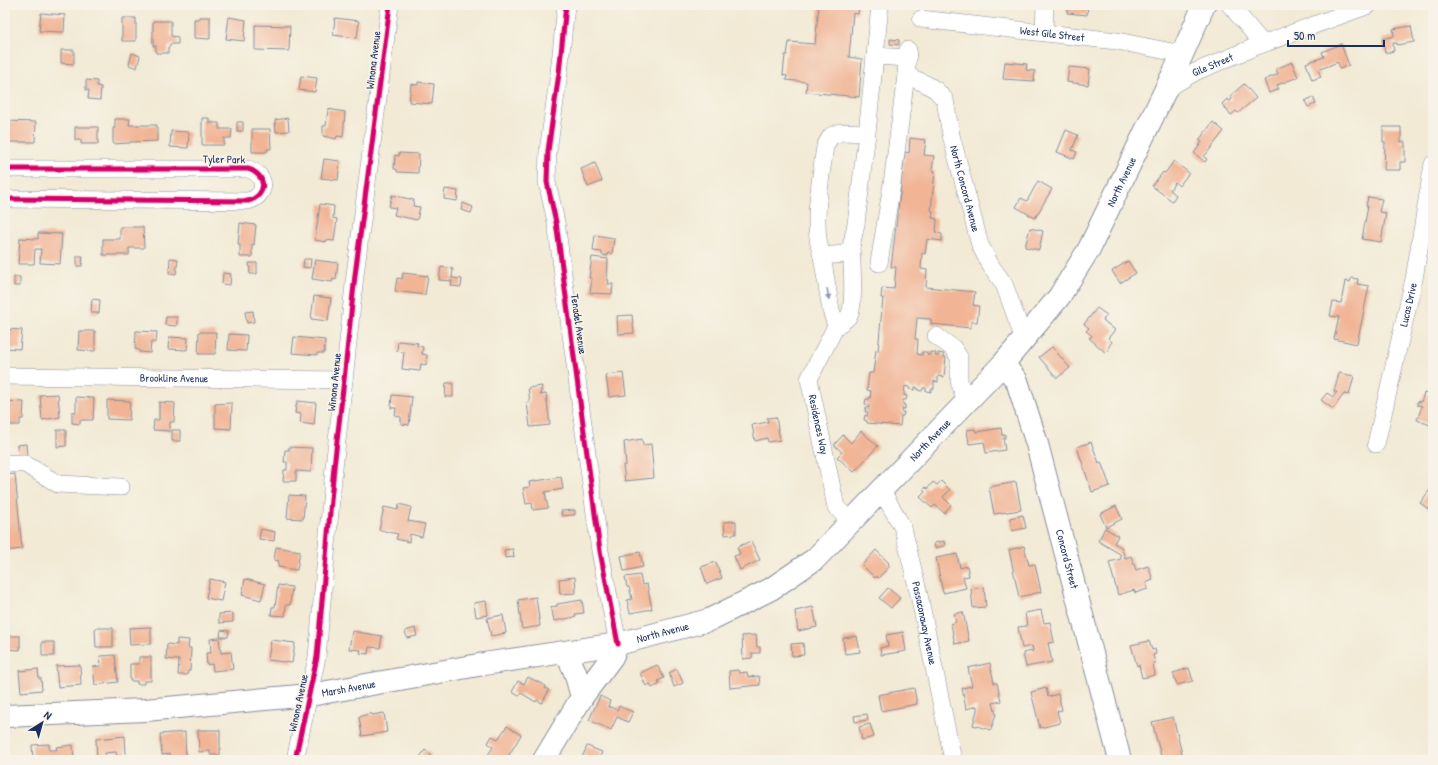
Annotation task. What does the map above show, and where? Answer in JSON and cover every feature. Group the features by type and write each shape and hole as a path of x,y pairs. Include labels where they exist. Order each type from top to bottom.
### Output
{"main road":[{"name":"North Avenue","path":"618,644 709,620 771,589 815,559 1003,364 1059,297 1089,248 1204,5"},
{"name":"Concord Street","path":"1003,364 1017,381 1037,444 1065,556 1120,760"},
{"name":"Marsh Avenue","path":"5,716 144,710 310,695 484,664 618,644"},
{"path":"544,760 582,697 612,657 618,644"},
{"path":"566,652 575,672 582,697"}],"street":[{"name":"Winona Avenue","path":"295,760 317,657 334,467 356,275 390,5"},
{"name":"Tenadel Avenue","path":"566,5 559,73 548,151 547,182 556,222 600,551 618,644"},
{"path":"868,133 841,132 831,136 825,146 816,226 830,310 836,326 844,322 850,314 853,294 851,247 856,224 868,133 880,5"},
{"path":"1044,32 1045,5"},
{"path":"1230,5 1263,44"},
{"name":"Gile Street","path":"1165,90 1195,72 1263,44 1369,5"},
{"name":"West Gile Street","path":"921,19 1117,41 1182,54"},
{"path":"875,56 908,54 892,184 879,263"},
{"name":"North Concord Avenue","path":"906,75 931,87 945,100 950,135 980,245 991,266 1004,284 1024,339"},
{"name":"Lucas Drive","path":"1376,444 1414,279 1433,164"},
{"name":"Tyler Park","path":"5,168 248,169 258,174 263,183 263,188 258,197 248,202 5,199"},
{"path":"822,256 845,254 851,247"},
{"name":"Residences Way","path":"836,326 809,379 836,507 851,522"},
{"path":"936,336 953,348 959,357 959,381 966,402"},
{"name":"Brookline Avenue","path":"5,376 344,380"},
{"path":"5,463 25,464 58,484 121,486"},
{"name":"Passaconaway Avenue","path":"882,491 903,528 919,595 953,760"}],"building":[{"path":"819,5 859,5 858,14 853,13 849,57 862,59 859,97 806,92 807,82 786,80 787,76 783,75 785,55 787,55 789,42 815,44"},
{"path":"1068,5 1088,5 1087,15 1067,13"},
{"path":"41,13 65,15 64,32 39,31"},
{"path":"199,17 210,17 210,39 194,38 194,19 199,19"},
{"path":"229,17 246,20 244,41 226,39"},
{"path":"122,18 136,18 136,41 122,41"},
{"path":"335,18 359,21 357,38 333,35"},
{"path":"153,21 171,21 171,36 178,37 178,44 170,44 170,47 168,47 168,53 156,53 156,46 153,46"},
{"path":"255,25 290,26 289,51 255,50"},
{"path":"1411,26 1414,42 1397,45 1397,43 1393,43 1394,51 1385,53 1382,39 1394,36 1393,29"},
{"path":"890,39 899,40 899,45 890,44"},
{"path":"1341,44 1349,65 1340,69 1338,62 1318,70 1321,77 1312,80 1306,63 1324,57 1322,52"},
{"path":"61,50 74,50 74,64 61,63"},
{"path":"132,53 140,56 137,68 129,65"},
{"path":"1005,62 1027,64 1026,70 1035,71 1034,81 1003,79"},
{"path":"1292,62 1298,77 1277,85 1279,89 1269,93 1264,80 1278,74 1276,69"},
{"path":"1069,67 1090,69 1088,85 1067,82"},
{"path":"301,76 317,78 315,92 299,90"},
{"path":"86,80 97,81 97,86 101,87 100,100 88,99 89,90 86,90"},
{"path":"418,82 434,84 432,104 409,102 411,84 418,85"},
{"path":"1244,84 1256,98 1238,113 1236,111 1231,115 1222,104 1227,99 1230,101 1232,99 1230,96"},
{"path":"1313,97 1316,104 1308,107 1305,101"},
{"path":"328,109 345,112 343,137 337,136 336,139 323,136 323,126 326,126"},
{"path":"202,118 209,118 209,123 219,123 219,129 232,129 231,138 224,138 224,145 202,145"},
{"path":"288,118 289,131 276,132 275,120"},
{"path":"115,119 130,119 129,125 157,125 157,141 113,144 113,128 115,128"},
{"path":"5,121 36,122 35,142 9,142 9,138 5,138"},
{"path":"237,122 243,122 243,131 237,131"},
{"path":"1213,122 1224,131 1204,157 1207,159 1205,162 1194,153 1202,142 1199,140"},
{"path":"75,127 98,127 98,144 81,144 81,140 75,140"},
{"path":"1383,127 1401,127 1401,142 1405,142 1405,162 1400,162 1400,170 1384,170 1385,142 1383,142"},
{"path":"252,129 270,129 271,149 267,149 267,152 252,152"},
{"path":"1066,130 1078,135 1072,150 1077,152 1074,159 1057,152"},
{"path":"171,131 189,132 188,148 170,147"},
{"path":"910,138 926,140 924,155 934,156 932,171 935,171 931,210 933,211 932,218 937,219 936,233 942,234 942,241 927,239 925,254 922,253 921,269 927,270 926,287 975,292 973,305 979,306 977,322 971,322 971,328 931,324 931,319 917,318 915,339 918,339 917,354 922,355 922,352 927,352 927,355 930,355 930,352 936,353 935,356 938,356 938,353 944,354 943,357 946,357 944,377 938,376 938,382 934,381 934,389 931,389 931,392 926,391 926,388 923,388 922,391 915,387 915,390 909,389 909,387 905,386 904,395 907,396 906,400 903,400 905,409 902,409 902,412 904,412 903,416 901,416 900,426 867,423 867,421 864,420 865,415 867,416 868,412 865,412 866,407 869,408 869,405 865,404 866,399 870,399 871,391 867,390 869,373 873,373 876,350 878,351 883,298 881,298 882,288 894,289 896,267 891,267 905,152 909,153"},
{"path":"399,153 419,154 418,173 397,172 397,169 394,169 395,155 399,156"},
{"path":"324,159 340,161 338,180 321,178"},
{"path":"1174,161 1189,173 1179,186 1175,182 1170,190 1176,195 1172,201 1152,186"},
{"path":"595,163 602,181 588,187 581,169"},
{"path":"1038,181 1052,189 1035,218 1016,207 1021,198 1027,201"},
{"path":"445,189 458,191 457,201 444,199"},
{"path":"392,195 414,200 413,206 420,207 417,220 394,215 396,208 389,207"},
{"path":"1368,197 1382,199 1379,212 1386,213 1381,242 1362,239 1368,206 1366,206"},
{"path":"463,203 473,207 471,213 461,210"},
{"path":"320,204 334,206 333,218 337,219 334,241 326,240 326,242 315,240"},
{"path":"240,223 256,225 254,245 252,244 252,257 240,257 240,245 238,245"},
{"path":"120,227 143,227 144,248 129,248 129,255 103,255 103,239 120,239"},
{"path":"1030,228 1043,231 1039,250 1025,247"},
{"path":"38,233 62,234 60,264 40,263 41,249 35,249 34,264 18,264 20,238 38,239"},
{"path":"595,235 614,238 612,254 608,253 607,256 602,255 602,252 593,251"},
{"path":"77,256 83,256 82,266 77,266"},
{"path":"592,257 608,259 607,280 609,280 608,284 613,284 612,294 590,293 592,278 589,278"},
{"path":"170,258 178,259 176,274 169,273"},
{"path":"304,259 311,259 310,268 303,267"},
{"path":"315,260 338,263 336,280 333,279 332,282 312,279"},
{"path":"1128,261 1136,273 1120,283 1112,271"},
{"path":"249,263 257,263 257,274 250,274"},
{"path":"441,267 453,269 452,278 462,279 461,287 451,286 452,281 439,280"},
{"path":"223,273 231,274 230,285 222,284"},
{"path":"403,273 428,276 425,295 395,291 397,278 402,279"},
{"path":"14,277 20,277 20,286 14,286"},
{"path":"1351,278 1358,279 1357,284 1369,286 1357,344 1334,339 1339,317 1330,316 1333,302 1341,303 1345,281 1350,282"},
{"path":"314,296 331,298 328,321 311,319"},
{"path":"92,299 100,300 99,313 91,313"},
{"path":"1097,308 1107,315 1103,320 1115,330 1108,338 1112,342 1106,353 1089,338 1092,336 1086,331 1089,328 1084,324"},
{"path":"253,311 254,322 247,323 245,312"},
{"path":"632,315 634,333 618,334 617,316"},
{"path":"166,317 177,317 177,326 165,325"},
{"path":"5,329 22,330 20,349 5,348"},
{"path":"79,331 95,331 95,351 78,350"},
{"path":"136,331 157,332 156,342 151,342 150,353 139,352 139,350 135,349"},
{"path":"199,332 216,332 215,354 198,354"},
{"path":"229,334 247,335 246,351 228,350"},
{"path":"169,337 188,338 187,350 168,349"},
{"path":"294,337 325,340 324,353 317,353 317,355 292,353"},
{"path":"398,341 418,343 417,346 423,347 422,354 427,355 426,365 421,364 420,371 402,369 404,352 397,351"},
{"path":"1052,347 1070,368 1057,378 1039,357"},
{"path":"623,373 626,395 609,397 606,375"},
{"path":"1339,373 1354,376 1349,395 1344,394 1333,409 1321,400 1327,393 1333,397 1337,392 1334,392"},
{"path":"446,383 453,383 453,397 445,397"},
{"path":"542,386 540,395 546,394 550,425 530,427 527,402 530,402 528,388"},
{"path":"1424,393 1433,396 1433,417 1430,425 1417,420 1422,406 1417,405 1418,401 1421,402"},
{"path":"58,394 60,417 42,420 40,395"},
{"path":"392,395 412,397 409,425 401,424 401,417 395,416 396,408 391,408"},
{"path":"76,397 94,398 93,420 80,420 80,424 72,423 72,412 76,412"},
{"path":"107,400 130,401 129,420 107,419"},
{"path":"6,401 24,402 23,419 20,419 20,425 5,425"},
{"path":"297,401 316,403 314,425 300,423 301,414 295,413"},
{"path":"159,402 175,403 174,422 170,422 170,431 153,430 154,420 159,420"},
{"path":"232,403 231,429 215,428 215,404"},
{"path":"776,417 780,440 768,442 767,438 755,441 752,425 768,422 767,418"},
{"path":"1001,428 1002,435 1005,434 1005,438 1003,438 1005,450 986,453 984,442 969,444 967,430 975,429 976,432"},
{"path":"57,430 66,430 66,446 57,447"},
{"path":"172,430 180,430 180,441 172,441"},
{"path":"861,431 878,446 854,472 837,457 842,452 834,445 843,435 851,443"},
{"path":"642,439 643,445 651,444 654,478 625,481 623,465 626,465 624,442"},
{"path":"1091,442 1099,463 1101,462 1110,486 1092,492 1077,447"},
{"path":"26,444 27,456 18,457 17,445"},
{"path":"289,447 312,448 311,472 296,471 296,481 283,481 284,470 287,470 287,462 284,462 285,450 289,450"},
{"path":"15,474 22,549 5,551 5,475"},
{"path":"561,477 563,489 545,492 548,508 533,510 532,503 526,504 523,488 530,487 529,482"},
{"path":"941,481 950,490 943,497 951,505 944,513 935,505 932,508 920,497 925,492 923,490 926,487 927,489 933,482 937,485"},
{"path":"1016,482 1021,510 994,514 989,487"},
{"path":"1433,487 1433,512 1420,503"},
{"path":"289,495 305,496 303,519 287,518"},
{"path":"399,504 411,507 408,521 425,524 422,537 410,534 409,542 396,539 398,534 379,530 384,507 398,510"},
{"path":"1116,506 1122,519 1106,527 1100,514"},
{"path":"575,510 575,515 562,516 561,511"},
{"path":"1023,515 1026,528 1012,531 1010,518"},
{"path":"736,521 736,534 725,535 724,522"},
{"path":"1105,528 1118,536 1114,543 1121,547 1125,558 1131,556 1136,570 1148,566 1153,580 1146,583 1148,589 1135,593 1134,590 1118,595 1109,562 1121,559 1120,554 1098,541"},
{"path":"261,529 275,532 274,541 259,539"},
{"path":"751,541 760,560 740,570 734,556 740,554 737,547"},
{"path":"944,541 945,546 935,548 934,543"},
{"path":"1024,546 1029,565 1035,564 1041,592 1019,597 1009,550"},
{"path":"276,547 300,551 297,570 278,567 279,561 274,560"},
{"path":"513,549 514,557 505,558 504,550"},
{"path":"876,550 889,563 888,564 890,566 878,578 877,576 875,578 862,565"},
{"path":"640,552 643,567 624,571 621,556"},
{"path":"957,554 960,568 967,566 969,576 963,577 966,588 943,593 936,558"},
{"path":"716,562 722,578 707,584 701,567"},
{"path":"640,575 642,585 647,584 652,609 630,613 627,600 632,599 625,577"},
{"path":"575,577 576,593 560,594 559,579"},
{"path":"210,579 225,582 221,601 206,598"},
{"path":"245,579 265,584 261,600 242,595"},
{"path":"278,585 292,587 290,605 286,605 285,616 271,615 272,607 275,607"},
{"path":"984,587 986,607 973,608 971,589"},
{"path":"888,588 900,598 891,608 879,598"},
{"path":"536,597 540,626 522,629 518,600"},
{"path":"582,600 584,613 575,614 576,617 554,621 551,607 557,606 557,604"},
{"path":"486,601 488,615 476,617 474,603"},
{"path":"813,607 817,627 798,631 795,611"},
{"path":"1041,610 1044,623 1050,622 1054,642 1048,643 1052,662 1026,667 1023,653 1033,651 1032,646 1022,648 1018,627 1027,626 1025,613"},
{"path":"963,612 969,641 955,644 951,624 956,622 954,614"},
{"path":"233,613 233,622 219,623 219,614"},
{"path":"503,615 506,633 491,636 487,618"},
{"path":"151,627 151,644 130,645 129,628"},
{"path":"95,628 113,628 113,647 96,647"},
{"path":"415,628 417,636 407,638 405,631"},
{"path":"221,630 229,631 228,637 220,637"},
{"path":"352,631 382,636 380,648 369,647 368,654 360,653 361,650 349,649"},
{"path":"903,632 906,651 881,655 880,648 888,646 886,635"},
{"path":"756,635 757,647 760,647 760,653 752,653 752,658 743,659 742,636"},
{"path":"6,636 20,636 20,650 6,649"},
{"path":"857,636 860,652 845,654 843,638"},
{"path":"219,638 221,653 231,652 233,669 213,671 212,664 207,665 206,653 211,653 210,639"},
{"path":"177,639 189,640 188,648 191,648 190,671 188,671 187,675 178,675 179,660 166,659 167,644 177,645"},
{"path":"271,640 295,643 292,663 268,660"},
{"path":"1149,641 1152,650 1155,649 1156,654 1153,655 1155,675 1142,678 1139,665 1137,666 1131,645"},
{"path":"42,642 54,642 54,656 42,656"},
{"path":"803,643 804,655 792,656 791,644"},
{"path":"115,655 118,682 95,685 93,667 101,666 100,656"},
{"path":"139,657 151,657 151,681 144,681 144,684 137,684 137,681 130,681 130,664 139,664"},
{"path":"990,663 994,683 997,683 1001,701 993,703 996,714 991,730 973,725 977,706 966,709 962,688 972,686 968,668"},
{"path":"80,665 81,685 58,687 56,666"},
{"path":"657,665 664,678 658,681 660,684 652,688 650,684 646,686 640,673"},
{"path":"1189,668 1193,681 1177,685 1173,673"},
{"path":"38,669 39,679 41,678 42,690 21,692 19,671"},
{"path":"677,669 683,683 674,687 669,673"},
{"path":"738,670 739,673 747,672 748,677 759,676 760,685 730,688 729,671"},
{"path":"528,677 546,686 545,688 549,690 542,703 537,700 536,702 521,693 519,696 512,692 518,681 524,684"},
{"path":"914,688 917,704 881,711 878,695"},
{"path":"1046,688 1048,697 1058,694 1062,710 1057,711 1060,723 1040,728 1031,692"},
{"path":"600,696 610,701 608,706 617,710 619,706 633,712 628,722 617,717 611,730 589,720"},
{"path":"371,713 371,715 384,713 387,732 362,736 359,717"},
{"path":"867,714 868,720 855,722 854,716"},
{"path":"1173,717 1183,758 1176,760 1162,760 1152,722"},
{"path":"870,724 874,737 862,740 859,727"},
{"path":"507,726 521,735 506,760 490,760 486,758 493,747 488,743 492,736 498,739"},
{"path":"198,730 220,730 220,755 210,755 210,751 199,752"},
{"path":"185,732 186,760 171,760 170,754 162,755 160,734"},
{"path":"125,736 126,755 117,756 116,752 105,753 106,760 97,760 96,739"},
{"path":"49,744 49,750 57,750 56,747 73,745 74,760 33,760 32,745"},
{"path":"587,746 602,752 599,760 581,760"},
{"path":"425,750 431,754 427,760 420,757"}],"cycle path":[{"path":"295,760 317,657 334,467 355,275 390,5"},
{"path":"566,5 559,73 548,151 547,182 556,222 600,551 618,644"},
{"path":"5,169 248,169 255,172 259,176 263,185 259,195 248,201 5,199"}]}
